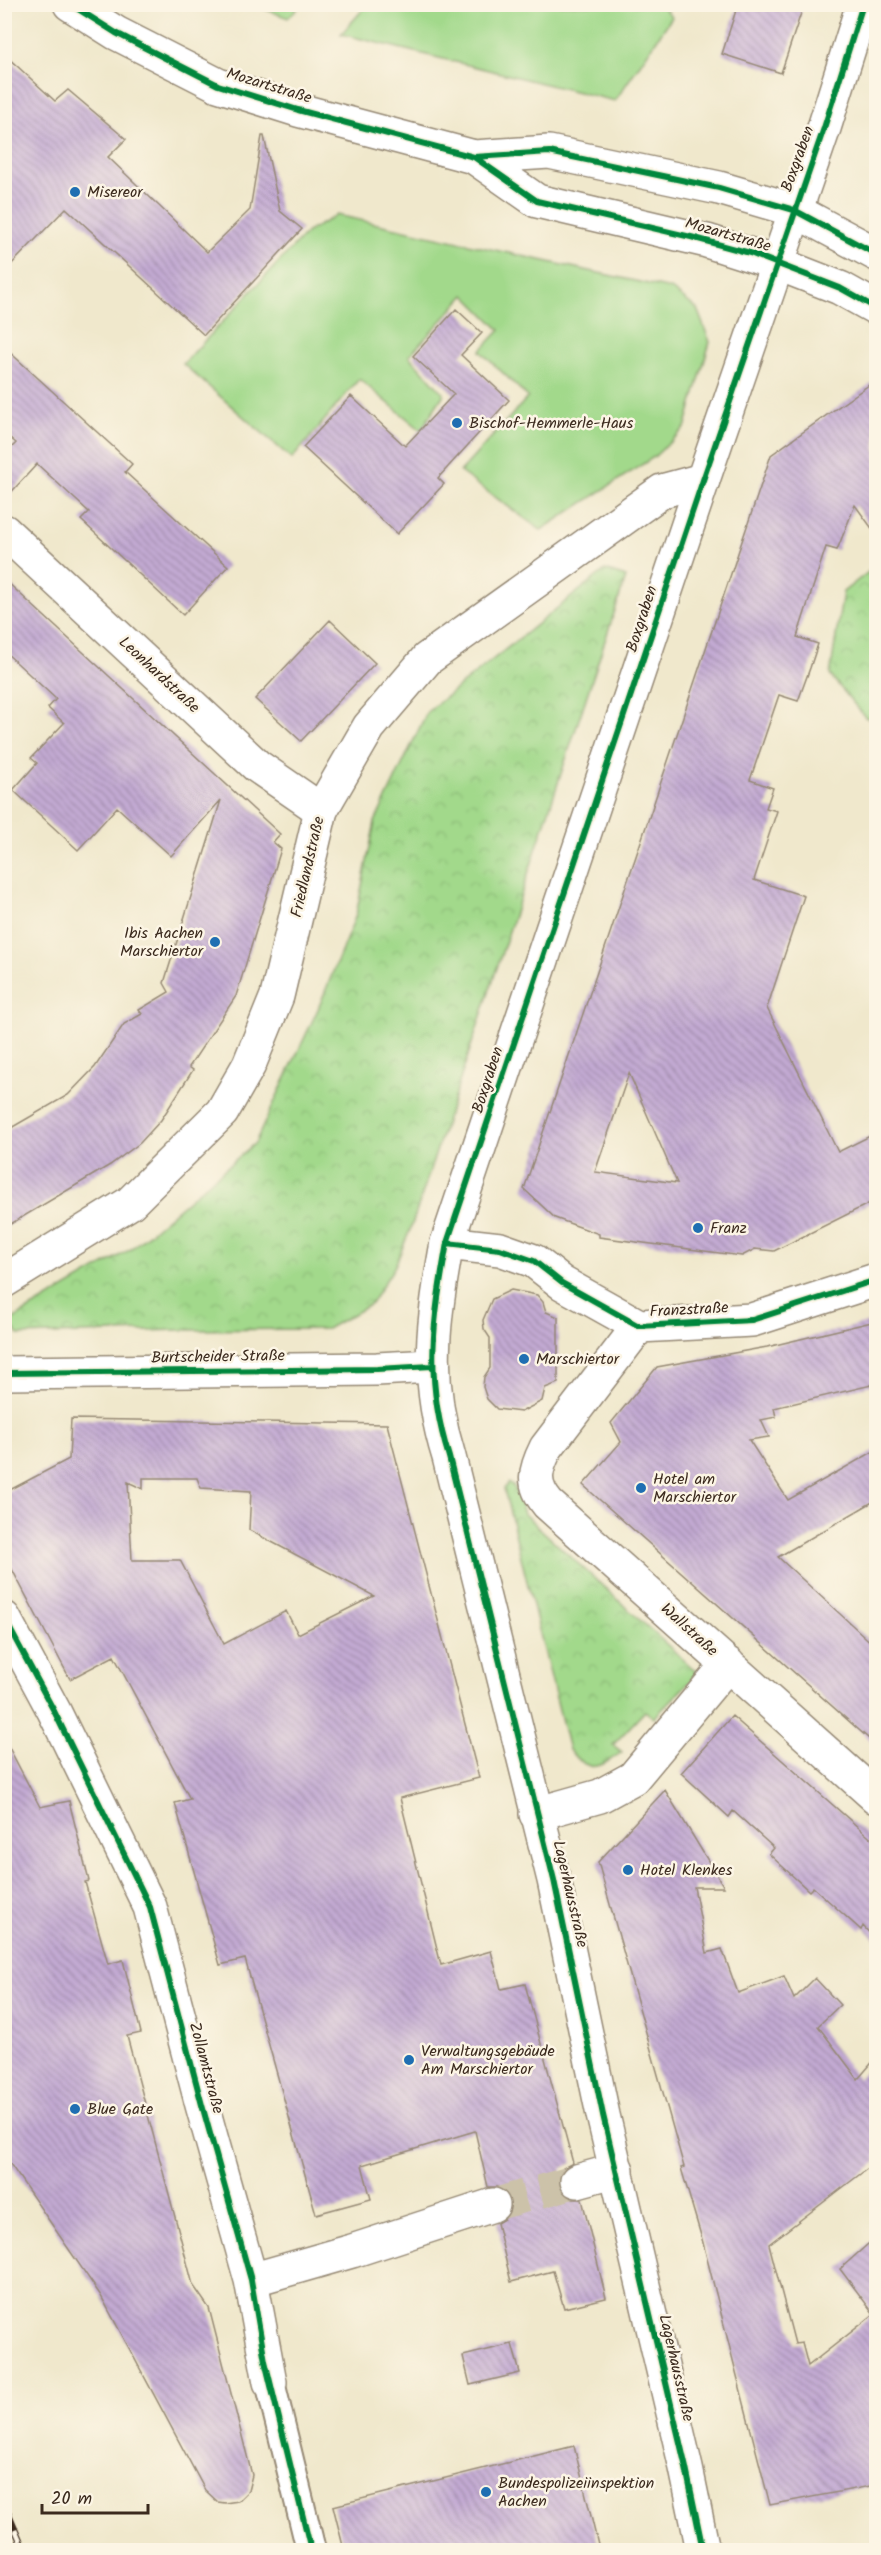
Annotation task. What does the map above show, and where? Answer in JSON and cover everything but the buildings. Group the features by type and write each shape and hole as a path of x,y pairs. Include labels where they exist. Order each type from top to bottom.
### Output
{"main road":[{"name":"Mozartstraße","path":"70,4 116,33 218,85 297,110 474,157 549,152 719,188 794,210 876,254"},
{"name":"Boxgraben","path":"447,1243 794,210 824,128 863,4"},
{"name":"Mozartstraße","path":"474,157 537,201 707,241 777,263 840,288 876,308"},
{"name":"Friedlandstraße","path":"4,1281 130,1203 222,1112 249,1065 278,996 321,810 369,726 427,659 662,491 703,480"},
{"name":"Leonhardstraße","path":"4,531 257,766 321,810"},
{"name":"Franzstraße","path":"447,1243 500,1249 534,1261 562,1283 639,1326 752,1320 876,1280"},
{"name":"Lagerhausstraße","path":"447,1243 434,1315 432,1366 440,1426 554,1880 616,2170 703,2550"},
{"name":"Franzstraße","path":"546,1448 639,1326"},
{"name":"Burtscheider Straße","path":"4,1373 377,1369 432,1366"},
{"name":"Wallstraße","path":"546,1448 537,1469 536,1484 539,1494 876,1797"},
{"name":"Zollamtstraße","path":"4,1618 54,1711 150,1907 202,2106 251,2280 270,2382"},
{"path":"537,1814 600,1796 633,1778 728,1664"},
{"path":"578,2181 616,2170"},
{"path":"251,2280 352,2251 493,2205"}],"street":[{"name":"Zollamtstraße","path":"270,2382 311,2550"}],"green space":[{"path":"254,5 301,5 288,18"},
{"path":"367,5 661,5 672,17 615,101 341,34"},
{"path":"337,215 671,289 697,309 710,342 685,428 654,457 541,530 460,472 528,397 480,351 500,330 465,295 409,356 444,394 421,430 359,379 292,459 183,364 307,232"},
{"path":"876,566 876,721 865,717 830,675 843,592"},
{"path":"605,570 626,577 412,1225 395,1266 371,1304 327,1329 178,1330 19,1335 8,1322 131,1249 255,1143 318,1009 356,915 375,822 427,712"},
{"path":"509,1483 515,1488 524,1514 698,1673 654,1718 645,1711 613,1745 622,1752 600,1765 588,1766 569,1750 504,1489"}],"tunnel":[{"path":"493,2205 577,2181"}],"railway":[{"path":"4,2503 24,2550"}],"cycle path":[{"path":"70,4 116,33 218,85 298,110 474,157 549,152 719,188 794,210 876,254"},
{"path":"703,2550 686,2468 603,2115 554,1880 441,1428 436,1401 433,1350 447,1243 703,480 824,128 863,4"},
{"path":"474,157 537,201 750,253 840,288 876,308"},
{"path":"447,1243 500,1249 534,1261 562,1283 639,1326 752,1320 876,1280"},
{"path":"4,1373 377,1369 432,1366"},
{"path":"4,1618 54,1711 150,1907 251,2280 265,2361 311,2550"}],"place":[{"name":"Misereor","path":"75,192"},
{"name":"Bischof-Hemmerle-Haus","path":"457,423"},
{"name":"Ibis Aachen Marschiertor","path":"215,942"},
{"name":"Franz","path":"698,1228"},
{"name":"Marschiertor","path":"524,1359"},
{"name":"Hotel am Marschiertor","path":"641,1488"},
{"name":"Hotel Klenkes","path":"628,1870"},
{"name":"Verwaltungsgebäude Am Marschiertor","path":"409,2060"},
{"name":"Blue Gate","path":"75,2109"},
{"name":"Bundespolizeiinspektion Aachen","path":"486,2492"}]}
